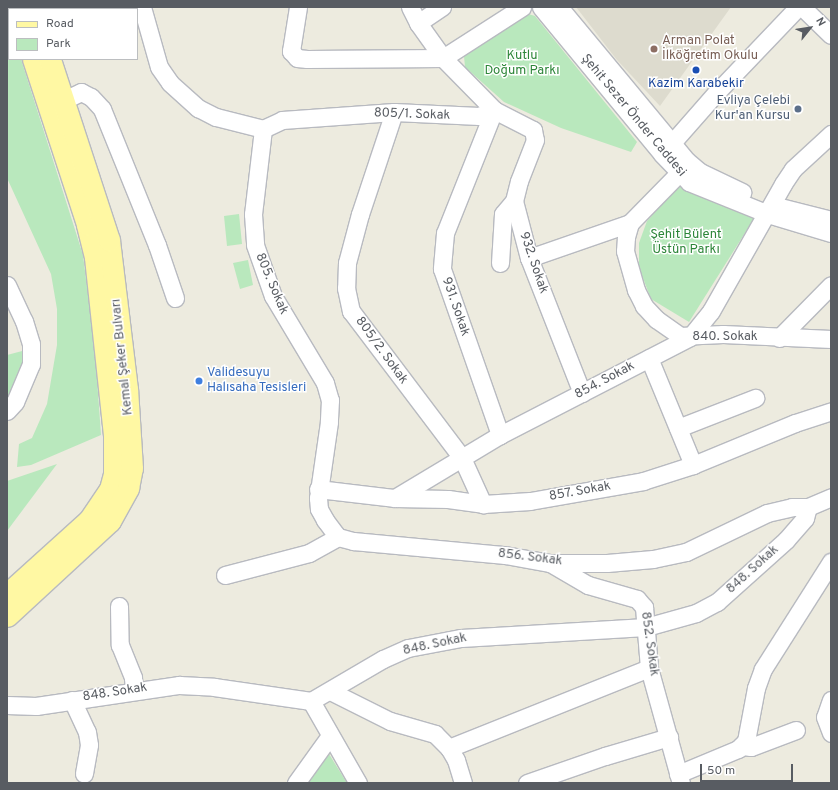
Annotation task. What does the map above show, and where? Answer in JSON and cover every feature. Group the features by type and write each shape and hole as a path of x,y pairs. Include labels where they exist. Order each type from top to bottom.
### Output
{"main road":[{"name":"Kemal Şeker Bulvarı","path":"7,594 89,520 110,489 114,467 114,435 95,257 87,224 34,60"},
{"name":"Kemal Şeker Bulvarı","path":"7,616 110,521 128,488 132,468 127,389 113,260 102,213 50,60"}],"street":[{"path":"142,7 159,67 170,83 198,108 216,117 263,129"},
{"path":"298,7 292,50 297,58 307,59 443,58 522,7"},
{"path":"410,7 418,23 443,58 494,111 533,130 535,140 514,201 503,214 500,263"},
{"path":"418,23 442,7"},
{"name":"Şehit Sezer Önder Caddesi","path":"541,7 667,150 700,172 769,209 831,220"},
{"name":"Şehit Sezer Önder Caddesi","path":"559,7 667,150 679,173 689,182 831,232"},
{"path":"667,150 715,94 798,7"},
{"path":"802,7 831,35"},
{"path":"64,100 81,92 91,97 102,109 157,245 175,298"},
{"name":"805/1. Sokak","path":"263,129 282,120 394,112 479,116 494,111"},
{"name":"931. Sokak","path":"494,111 445,232 442,269 500,435"},
{"name":"805/2. Sokak","path":"394,112 360,214 347,263 346,288 352,311 368,335 462,458 483,504"},
{"name":"805. Sokak","path":"263,129 253,214 255,245 274,296 325,383 330,400 318,490 319,509 338,537"},
{"name":"854. Sokak","path":"395,498 500,435 690,337 710,311 793,169 831,134"},
{"path":"529,258 630,223 679,173"},
{"name":"932. Sokak","path":"514,201 529,258 582,393"},
{"name":"840. Sokak","path":"630,223 625,252 636,290 644,306 661,324 680,336 690,337 709,334 831,339"},
{"path":"7,285 24,321 31,344 31,364 15,402 7,411"},
{"path":"779,338 831,285"},
{"path":"649,358 693,465"},
{"path":"678,428 755,398"},
{"name":"857. Sokak","path":"318,490 395,498 448,499 483,504 530,501 643,481 693,465 795,422 831,411"},
{"name":"856. Sokak","path":"338,537 353,541 497,554 550,563 614,562 653,559 686,552 767,513 792,507 808,507 831,498"},
{"name":"848. Sokak","path":"7,705 36,706 179,684 214,687 311,702 383,659 408,648 461,638 505,634 646,627 696,613 717,602 786,540 805,518 808,507"},
{"path":"225,575 309,553 338,537"},
{"path":"680,778 742,746 746,741 756,688 763,669 831,562"},
{"name":"852. Sokak","path":"550,563 588,585 638,600 644,607 649,668 680,778"},
{"path":"119,606 120,645 133,678 134,690"},
{"path":"449,748 588,694 649,668"},
{"path":"330,691 390,721 435,734 449,748 456,760 463,783"},
{"path":"72,700 87,732 90,745 84,774"},
{"path":"831,700 825,717 831,733"},
{"path":"311,702 329,737 358,783"},
{"path":"742,746 751,747 796,730"},
{"path":"296,783 329,737"},
{"path":"528,783 569,768 669,737"}],"shaded area":[{"name":"Arman Polat İlköğretim Okulu","path":"576,7 731,7 660,106 617,60"}],"green space":[{"name":"Kutlu Doğum Parkı","path":"525,13 535,16 637,142 631,152 561,128 504,102 465,67 464,56 468,51"},
{"path":"7,14 8,60 21,60 83,255 95,350 101,435 31,465 17,467 19,444 32,438 47,404 57,345 57,309 51,274 7,178"},
{"name":"Şehit Bülent Üstün Parkı","path":"681,184 755,217 689,322 651,299 639,268 639,243 647,221"},
{"path":"239,214 242,244 227,246 224,216"},
{"path":"248,260 253,285 240,289 233,263"},
{"path":"26,350 26,362 7,406 7,355"},
{"path":"57,464 7,531 7,481"},
{"path":"329,754 347,783 306,783 326,755"}],"place":[{"name":"Arman Polat İlköğretim Okulu","path":"654,49"},
{"name":"Kazim Karabekir","path":"696,70"},
{"name":"Evliya Çelebi Kur'an Kursu","path":"798,109"},
{"name":"Validesuyu Halısaha Tesisleri","path":"199,381"}]}
